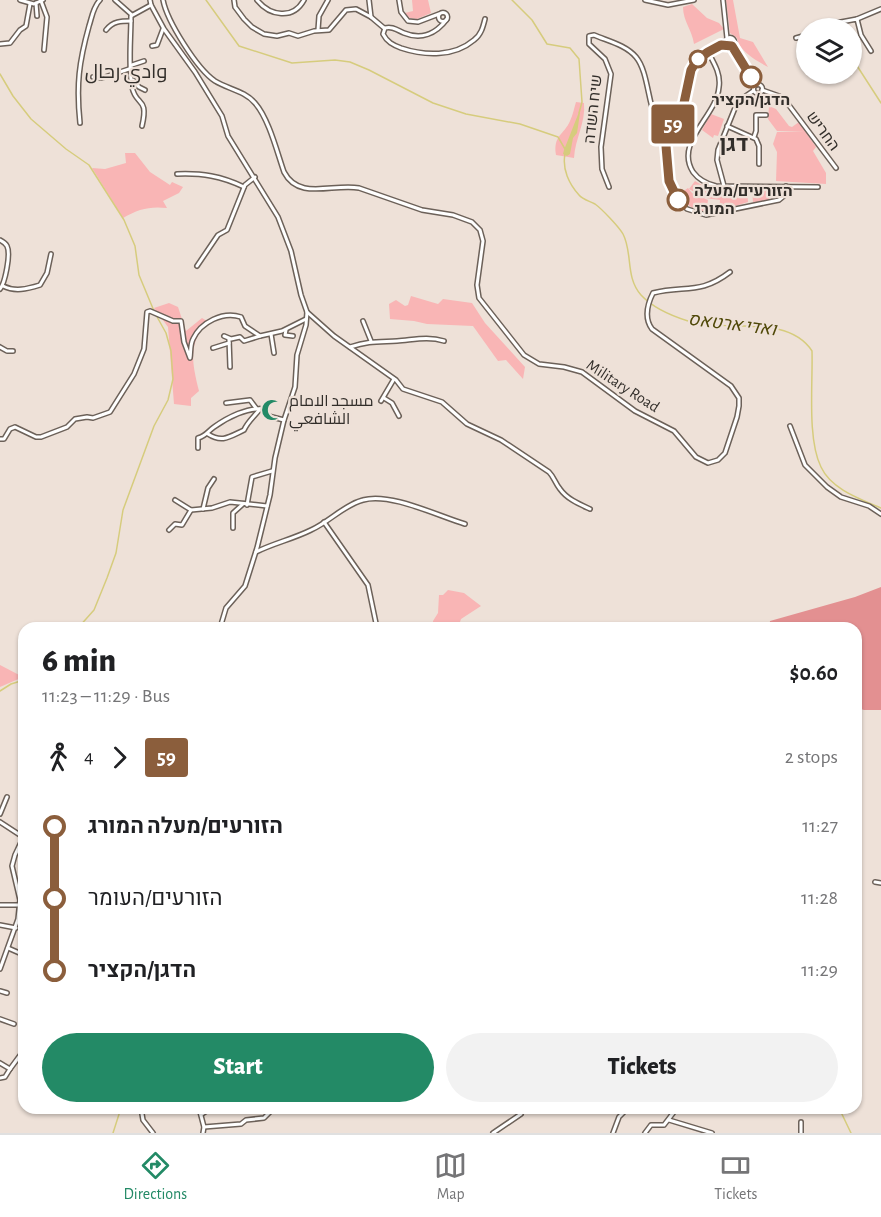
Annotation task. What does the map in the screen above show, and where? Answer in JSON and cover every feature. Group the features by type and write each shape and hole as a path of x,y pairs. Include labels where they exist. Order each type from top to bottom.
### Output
{"street":[{"path":"20,0 30,4 42,1 47,17 44,50"},
{"path":"80,123 77,97 79,69 93,11 100,0"},
{"path":"115,0 132,15"},
{"path":"150,0 164,29 195,72 222,116 228,136 255,177 285,234 307,312 297,355 295,387 284,420 270,495 256,552 245,586 226,608 222,622"},
{"name":"Military Road","path":"163,0 174,29 208,75 219,83 248,96 258,106 284,172 290,181 298,187 308,189 358,188 422,210 453,215 472,222 480,230 483,241 477,285 479,298 524,355 539,364 564,366 582,372 635,411 674,431 696,457 708,463 718,460 726,450 739,406 737,394 730,386 652,329 647,321 647,309 653,293 703,287 716,282 730,272"},
{"path":"234,0 236,7 252,27 264,34 277,36 289,33 298,36 331,28 340,13 346,10 356,9 385,28 390,27 418,37 436,31 447,19"},
{"path":"257,0 267,10 279,14 295,11 304,0"},
{"path":"318,30 319,16 328,0"},
{"path":"369,0 371,17"},
{"path":"399,0 401,12 408,21 415,22 446,14 447,19"},
{"path":"645,0 668,5 694,0"},
{"name":"החריש","path":"723,1 726,39 756,85 760,85 762,90 785,100 836,168"},
{"path":"36,3 38,16"},
{"path":"0,44 10,44 20,30 26,26 30,4"},
{"path":"132,15 151,5"},
{"path":"859,18 881,9"},
{"path":"132,15 133,91 143,103 145,111 142,126"},
{"path":"439,17 444,21 447,19"},
{"path":"436,31 440,26 439,17"},
{"path":"385,28 384,36 392,44 417,53 434,55 460,48 474,41 481,33 485,19"},
{"path":"106,30 112,24 120,21 131,21"},
{"path":"152,46 157,45 164,29"},
{"path":"719,46 730,46 735,41 727,32"},
{"name":"שיח השדה","path":"609,188 602,169 601,147 611,74 603,55 588,43 590,36 595,35 624,47 636,57 644,73 657,123 662,130 669,133"},
{"path":"732,37 698,58 693,66 684,103 669,133 666,155 671,188 682,205 693,212 714,215 753,204 779,200 785,195 786,186"},
{"path":"862,37 871,51"},
{"path":"708,52 718,74 719,90 690,146 688,157 692,169 699,178 710,184 724,186 818,187"},
{"path":"93,77 102,78 144,61"},
{"path":"132,78 139,87 145,90"},
{"path":"724,186 717,154 738,103 753,91 756,85"},
{"path":"753,91 758,93 762,90"},
{"path":"754,137 756,115 766,115"},
{"path":"727,126 754,137 758,144 759,164"},
{"path":"177,174 204,173 218,176 244,188"},
{"path":"197,266 218,236 226,230 244,188 255,177"},
{"path":"0,240 7,246 8,251 2,287 11,290 40,285 47,273 51,254"},
{"path":"0,439 4,439 10,429 15,427 41,437 67,427 75,419 93,418 110,412 134,374 144,349 147,312 150,311 173,321 181,321 184,342 190,358 192,341 199,330 216,317 241,317 244,326 260,336"},
{"path":"307,312 394,379 403,389 442,402 467,424 501,440 549,472 559,488 570,499 590,509"},
{"path":"213,348 240,337 244,341 271,334 306,319"},
{"path":"363,321 371,341"},
{"path":"286,329 285,335 293,336"},
{"path":"271,334 274,353"},
{"path":"224,336 229,341 230,367"},
{"path":"350,347 371,341 433,337 444,341"},
{"path":"0,344 7,351 12,351"},
{"path":"394,379 383,399 392,403 399,416"},
{"path":"226,403 250,400 258,408"},
{"path":"198,448 198,438 208,434 212,428 258,408 264,409 268,416 284,420"},
{"path":"208,434 217,440 244,430 248,421 255,417 258,408"},
{"path":"790,426 805,465 827,487 841,497 881,514"},
{"path":"233,528 233,513 245,504 252,477 273,470"},
{"path":"203,509 208,488 214,479"},
{"path":"256,552 270,544 290,540 364,499 395,500 465,524"},
{"path":"175,500 191,510 223,506 230,502 267,506"},
{"path":"169,530 175,524 182,525 191,510"},
{"path":"324,522 368,585 376,622"},
{"path":"0,814 7,797"},
{"path":"0,822 18,832"},
{"path":"18,849 12,866 18,895"},
{"path":"875,882 881,883"},
{"path":"0,905 18,905"},
{"path":"0,969 16,928 18,916"},
{"path":"0,925 16,928"},
{"path":"8,948 18,953"},
{"path":"0,991 7,993"},
{"path":"0,1019 14,1024"},
{"path":"0,1078 5,1077 18,1058"},
{"path":"0,1063 10,1069"},
{"path":"142,1114 143,1120 153,1133"},
{"path":"202,1114 203,1133"},
{"path":"204,1127 241,1124 246,1120 264,1118 268,1114"},
{"path":"493,1133 521,1114"},
{"path":"613,1133 622,1114"},
{"path":"645,1133 651,1125 662,1126 673,1114"},
{"path":"669,1120 712,1133"},
{"path":"801,1122 801,1133"}],"shaded area":[{"path":"412,0 428,0 431,13 417,19 410,18 405,13 413,11"},
{"path":"726,0 733,0 740,38 753,42 768,67 745,51 737,38 730,33"},
{"path":"692,4 724,29 694,44 684,17 683,7"},
{"path":"576,102 584,103 584,110 574,158 556,155 556,143 568,126"},
{"path":"769,106 776,109 789,126 792,127 799,122 816,147 813,151 826,173 826,184 776,181 777,152 773,144 777,132 805,131 777,131 768,119"},
{"path":"579,112 577,133 573,138 570,154 567,156 563,154 564,150"},
{"path":"711,114 724,119 718,136 714,135 713,138 702,130"},
{"path":"125,153 135,153 150,172 170,185 172,182 183,187 179,193 163,201 167,208 144,209 123,218 92,168 105,169 126,163"},
{"path":"695,181 714,189 747,189 748,202 719,211 720,200 705,198 689,189"},
{"path":"752,187 770,187 769,200 753,203"},
{"path":"688,188 692,193 708,200 706,212 690,206 681,198 679,194"},
{"path":"411,296 438,304 443,299 472,303 485,323 525,367 523,379 506,360 498,361 473,326 427,324 390,319 389,304 396,300 405,306 408,305"},
{"path":"169,303 178,307 186,331 202,318 207,321 194,346 193,362 199,391 191,398 191,406 174,404 168,327 154,308"},
{"path":"881,587 881,710 862,709 862,622 770,622"},
{"path":"448,590 464,593 481,606 460,622 433,622 438,613 439,595 443,595"},
{"path":"0,665 18,674 18,679 0,687"}],"waterway":[{"path":"206,0 239,46 292,63 335,60 350,62 433,103 466,114 520,124 558,137 565,149"},
{"name":"ואדי ארטאס","path":"512,0 532,20 547,44 570,48 579,59 582,102 579,113"},
{"path":"0,74 31,119 89,165 124,220 135,246 139,275 154,311"},
{"path":"862,74 881,103"},
{"name":"ואדי ארטאס","path":"565,154 565,171 575,191 602,210 623,234 633,281 641,295 651,304 688,321 703,324 755,326 787,332 801,339 812,351 812,426 821,467 839,487 881,508"},
{"path":"83,622 94,610 107,578 116,553 123,510 154,426 168,400 173,379 171,351 166,333 156,315"},
{"path":"0,691 18,682"},
{"path":"113,1133 119,1114"},
{"path":"842,1114 851,1133"}],"bus line":[{"name":"59","path":"678,200 669,181 666,142 684,103 693,66 700,57 719,46 732,46 751,77"}],"place":[{"name":"הדגן/הקציר","path":"751,77"},
{"name":"הזורעים/מעלה המורג","path":"678,200"},
{"name":"مسجد الامام الشافعي","path":"272,410"}],"district":[{"name":"وادي رحال","path":"126,72"},
{"name":"דגן","path":"734,144"}]}
